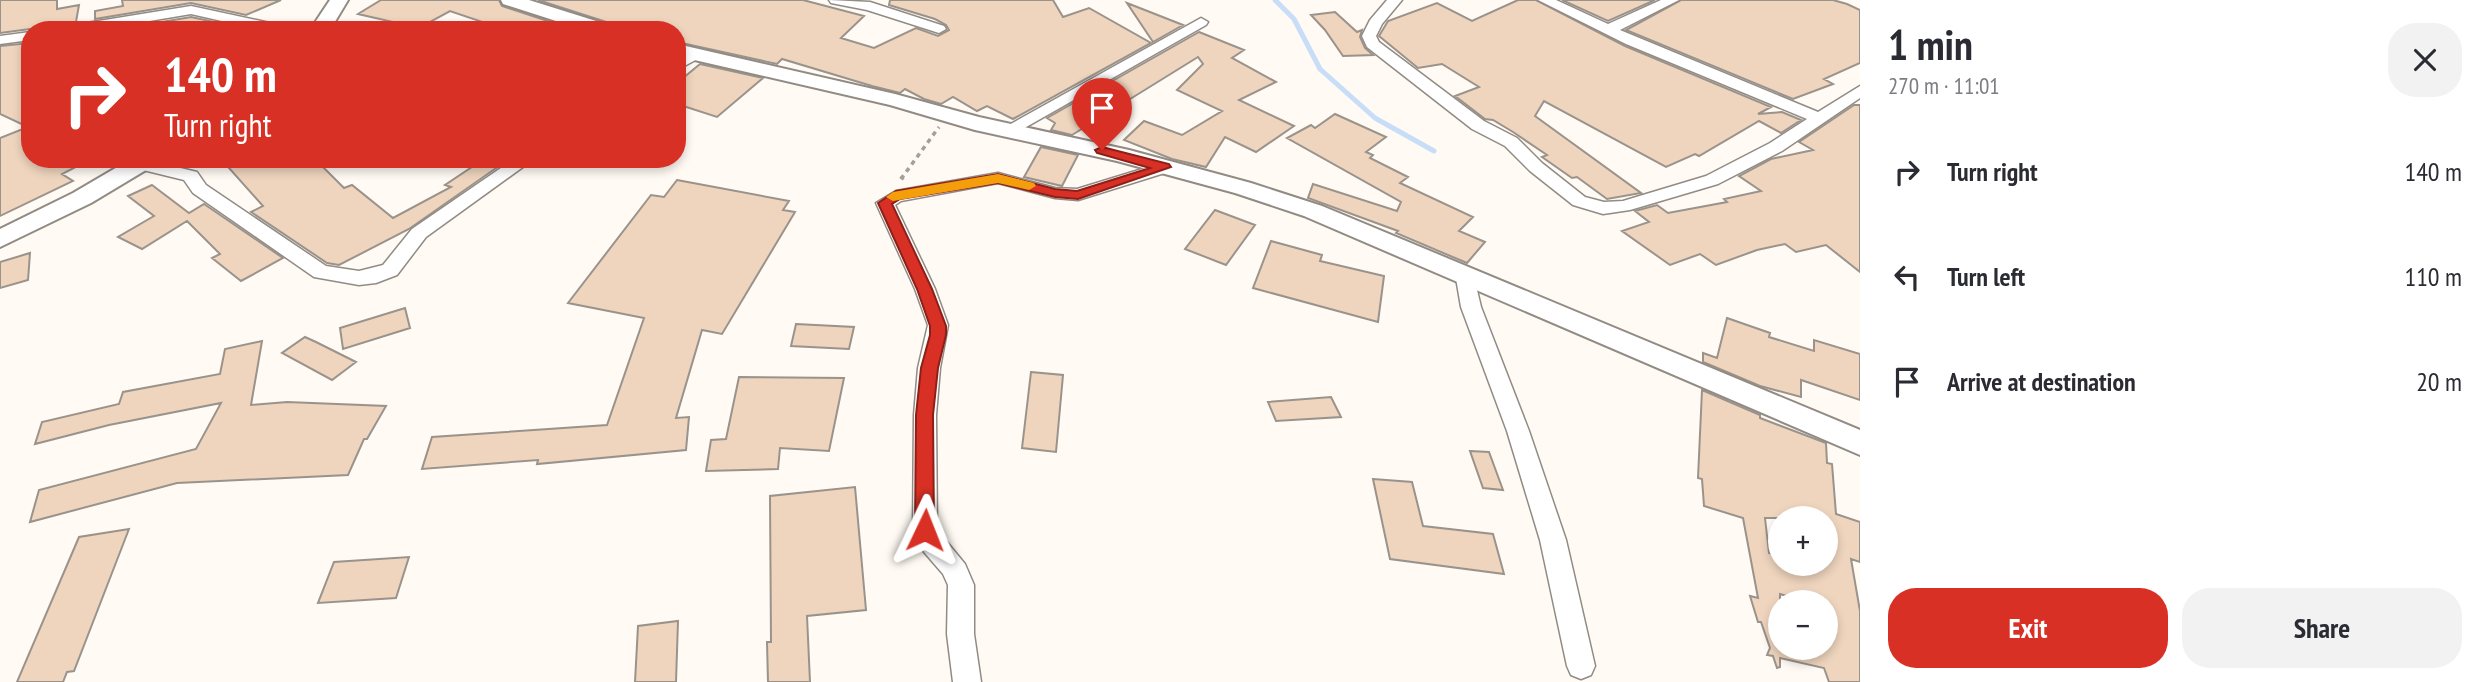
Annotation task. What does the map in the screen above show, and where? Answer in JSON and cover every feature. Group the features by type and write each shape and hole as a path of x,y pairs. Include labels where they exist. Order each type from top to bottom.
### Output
{"street":[{"path":"309,21 321,0"},
{"path":"326,21 340,0"},
{"path":"510,0 576,21"},
{"path":"1395,0 1375,23 1369,36 1373,44 1478,125 1511,142 1536,167 1579,201 1603,208 1624,206 1713,180 1776,147 1860,91"},
{"path":"1545,0 1608,30 1818,118"},
{"path":"1608,30 1672,0"},
{"path":"847,1 939,29"},
{"path":"123,21 191,10 242,21"},
{"path":"1008,130 1201,22"},
{"path":"0,40 21,37"},
{"path":"686,57 1165,167 1313,211 1860,443"},
{"path":"967,682 961,654 960,623 964,603 960,580 930,544 925,530 925,415 929,368 938,326 925,289 885,203 896,195 998,178 1055,193 1078,195 1165,167"},
{"path":"0,229 126,168"},
{"path":"0,239 82,198 129,168"},
{"path":"164,168 191,176 199,189 321,272 359,278 376,276 390,270 419,233 513,168"},
{"path":"1466,278 1471,307 1518,431 1553,540 1581,666"}],"path":[{"path":"885,203 891,187 908,173 948,115"}],"building":[{"path":"0,0 57,0 57,9 79,5 76,21 21,21 21,30 0,33"},
{"path":"122,0 281,0 246,15 191,3 95,19 95,11 123,6"},
{"path":"381,0 499,0 502,6 548,21 479,21 450,11 432,21 388,21 358,14"},
{"path":"538,0 803,0 864,16 841,38 874,48 916,28 938,36 949,30 935,19 889,5 890,0 1053,0 1063,17 1089,8 1151,43 1013,119 987,106 977,111 953,97 941,104 905,89 900,93 782,59 777,64 686,44 686,21 604,21"},
{"path":"1518,0 1536,0 1625,46 1771,107 1758,114 1782,112 1801,120 1781,133 1759,121 1699,156 1695,154 1666,167 1544,101 1535,116 1641,193 1607,199 1577,177 1572,178 1542,157 1547,155 1493,120 1485,119 1455,96 1479,87 1442,64 1418,68 1379,36 1388,21 1437,3 1472,21"},
{"path":"1562,0 1655,0 1608,21"},
{"path":"1681,0 1833,0 1847,4 1860,10 1860,63 1824,79 1833,84 1793,99 1626,30"},
{"path":"1127,3 1183,25 1153,42"},
{"path":"1335,12 1357,32 1362,30 1360,37 1365,48 1373,55 1343,56 1311,15"},
{"path":"191,17 210,21 168,21"},
{"path":"1199,32 1244,50 1232,58 1276,82 1239,100 1294,126 1256,152 1225,137 1206,167 1172,159 1124,140 1144,121 1182,135 1222,111 1177,90 1203,64 1198,57 1072,135 1051,130 1055,123 1047,118"},
{"path":"21,44 21,124 0,114 0,46"},
{"path":"700,64 763,78 717,117 686,107 686,76"},
{"path":"1854,105 1860,105 1860,272 1826,245 1796,252 1785,244 1757,250 1716,265 1700,254 1670,265 1622,231 1649,222 1635,211 1657,205 1668,213 1727,202 1724,199 1761,191 1739,176 1771,159 1813,150 1799,142"},
{"path":"1335,114 1386,137 1366,152 1373,155 1370,158 1408,177 1400,183 1473,217 1459,231 1485,242 1467,263 1396,233 1398,231 1308,198 1313,184 1397,211 1401,202 1287,138 1311,125 1315,128"},
{"path":"21,130 21,168 74,168 62,174 73,181 0,216 0,138"},
{"path":"1041,147 1078,155 1062,186 1024,177"},
{"path":"229,168 324,168 344,188 352,185 393,218 451,187 445,185 470,168 496,168 409,229 339,265 327,263 251,212 263,206"},
{"path":"677,180 789,201 783,210 795,212 722,334 702,330 676,418 689,417 686,450 537,464 538,460 422,469 432,437 607,425 644,318 568,303 651,195 664,197"},
{"path":"152,185 189,213 204,204 283,258 241,281 212,258 220,254 187,221 142,249 118,237 154,216 128,196"},
{"path":"1215,210 1255,225 1226,265 1185,249"},
{"path":"1271,241 1322,255 1320,261 1384,276 1378,322 1253,288"},
{"path":"30,253 28,280 0,288 0,262"},
{"path":"405,308 410,328 343,349 340,328"},
{"path":"1727,318 1770,333 1769,337 1814,351 1814,340 1860,354 1860,400 1801,380 1801,397 1760,386 1703,362 1703,353 1717,358"},
{"path":"796,324 854,327 849,349 791,346"},
{"path":"305,337 356,362 332,380 282,353"},
{"path":"262,341 251,405 287,402 386,406 367,439 364,439 348,475 177,483 30,522 39,490 196,449 221,403 109,425 35,444 42,422 119,404 123,392 220,374 225,349"},
{"path":"1031,372 1063,375 1056,452 1022,448"},
{"path":"739,377 844,378 829,451 780,448 778,469 706,471 711,440 726,439"},
{"path":"1702,390 1760,415 1760,418 1826,443 1827,463 1832,464 1835,506 1768,506 1768,518 1765,518 1768,576 1838,576 1838,515 1860,522 1860,562 1851,559 1860,611 1860,682 1829,682 1824,668 1789,660 1838,660 1838,590 1768,590 1768,642 1750,596 1758,598 1743,518 1704,506 1702,479 1698,478"},
{"path":"1331,397 1341,417 1276,421 1268,402"},
{"path":"1470,451 1489,452 1503,490 1483,488"},
{"path":"1373,479 1412,482 1423,526 1493,534 1504,574 1390,559"},
{"path":"855,487 866,610 807,616 810,682 768,682 767,642 771,642 770,496"},
{"path":"129,529 74,671 67,672 63,682 17,682 79,537"},
{"path":"409,557 396,598 318,603 334,562"},
{"path":"678,621 676,682 635,682 638,626"},
{"path":"1774,660 1780,660 1780,667 1777,668"}],"waterway":[{"path":"1275,0 1294,19 1320,69 1375,118 1434,151"}],"slow traffic":[{"path":"893,197 998,178 1029,186"}],"route":[{"path":"925,530 925,415 929,368 938,326 925,289 885,203 896,195 998,178 1069,196 1078,195 1165,167 1102,150"}]}
